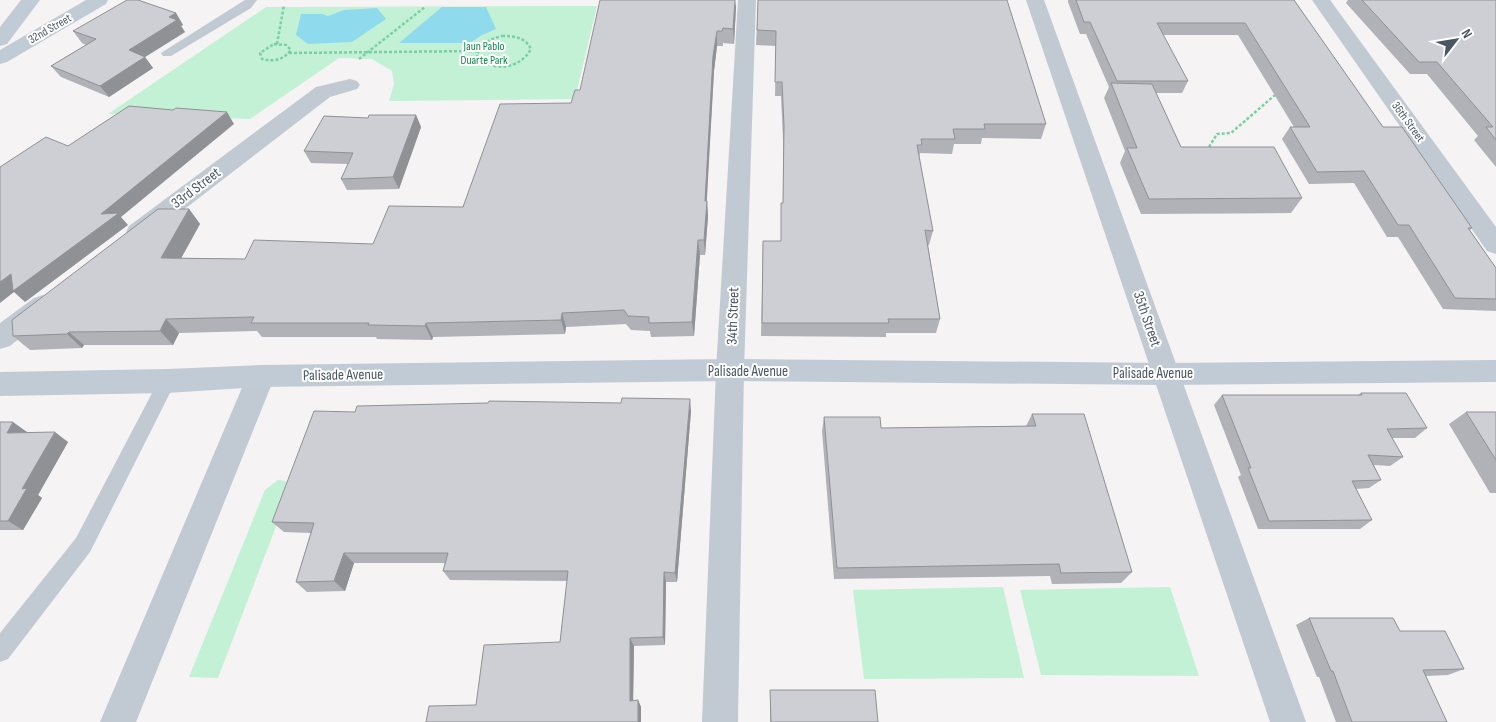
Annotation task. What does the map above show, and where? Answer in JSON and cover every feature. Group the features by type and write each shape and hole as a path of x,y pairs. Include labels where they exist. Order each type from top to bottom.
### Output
{"street":[{"path":"0,40 31,0"},
{"name":"32nd Street","path":"0,58 99,0"},
{"name":"34th Street","path":"720,722 730,370 747,0"},
{"name":"35th Street","path":"1035,0 1288,722"},
{"name":"36th Street","path":"1321,0 1496,245"},
{"name":"33rd Street","path":"118,248 323,92 350,85"},
{"path":"0,338 63,290"},
{"name":"Palisade Avenue","path":"0,384 167,381 261,376 730,370 1166,374 1496,371"},
{"path":"118,722 261,376"}],"lane":[{"path":"167,53 247,5 251,0"},
{"path":"0,651 83,545 167,381"}],"path":[{"path":"277,44 284,5"},
{"path":"368,53 426,7"},
{"path":"289,53 291,50 289,46 277,44 260,53 262,59 278,60 289,53 478,51 486,42 511,36 525,40 531,49 526,59 519,63 501,67 492,66 480,60 477,56 478,51"},
{"path":"1209,147 1217,134 1231,133 1276,95"}],"green space":[{"name":"Jaun Pablo Duarte Park","path":"597,6 575,99 389,101 394,84 392,71 372,59 339,58 250,119 108,114 266,7"},
{"path":"278,480 286,481 290,490 218,678 189,677 265,490"},
{"path":"1003,587 1024,678 864,679 853,590"},
{"path":"1170,587 1199,676 1041,675 1020,590"}],"water":[{"path":"442,7 486,7 496,29 470,43 399,43"},
{"path":"377,8 386,19 352,42 308,44 296,35 301,14 322,14 328,16 344,10"}],"building":[{"path":"127,0 138,0 176,13 169,17 177,20 129,50 145,57 100,86 51,66 96,39 73,31"},
{"path":"600,0 735,0 733,29 723,28 722,31 717,31 713,56 704,240 698,240 692,322 649,323 649,317 628,316 624,310 562,313 561,320 426,323 425,326 368,325 369,323 251,323 254,317 166,319 160,331 69,332 67,334 13,336 12,320 158,209 189,209 161,258 245,259 254,240 373,244 389,206 463,207 500,104 571,103 575,90 580,90"},
{"path":"758,0 1007,0 1046,124 984,124 985,129 953,129 955,139 921,139 922,145 917,145 933,231 925,230 940,319 888,319 889,323 762,323 763,241 781,241 784,126 782,82 775,82 776,31 757,30"},
{"path":"1076,0 1294,0 1383,127 1402,127 1472,228 1468,228 1496,268 1496,299 1455,298 1409,225 1398,225 1364,171 1317,172 1290,127 1310,127 1245,23 1157,23 1188,81 1117,81 1090,22 1084,22"},
{"path":"1362,0 1496,0 1496,140 1486,127 1493,127 1437,62 1419,62"},
{"path":"1111,83 1152,84 1181,147 1274,147 1302,198 1149,199 1127,148 1137,148"},
{"path":"129,106 227,112 101,214 119,213 13,291 11,274 0,282 0,167 46,137 68,146"},
{"path":"369,115 416,115 393,177 341,179 353,153 304,151 324,116 368,118"},
{"path":"1361,393 1406,393 1427,428 1387,429 1403,457 1368,455 1381,480 1352,481 1372,520 1269,521 1248,468 1251,468 1222,395 1362,395"},
{"path":"622,398 690,399 675,573 664,572 663,637 630,638 630,701 638,700 638,722 426,722 429,706 476,705 484,645 560,642 568,571 443,571 448,553 344,553 334,581 296,582 314,523 272,522 314,411 355,412 357,406 488,403 489,401 621,403"},
{"path":"1466,412 1496,412 1496,460"},
{"path":"1032,414 1084,414 1132,572 1061,573 1059,564 837,568 824,417 880,417 881,428 1036,426"},
{"path":"0,422 13,422 7,433 55,432 22,489 27,488 8,521 0,521"},
{"path":"1309,618 1393,618 1400,631 1445,631 1464,669 1423,670 1447,722 1352,722 1333,671 1331,671"},
{"path":"770,690 875,690 878,722 771,722"}]}
